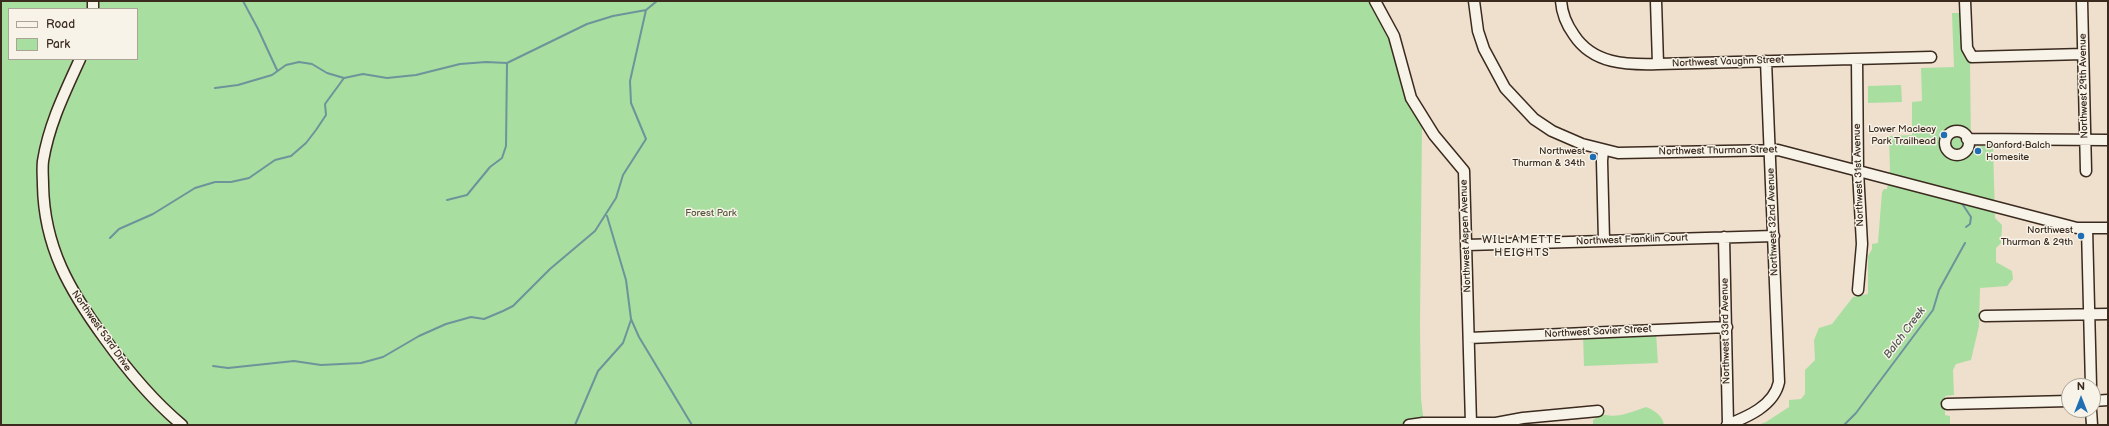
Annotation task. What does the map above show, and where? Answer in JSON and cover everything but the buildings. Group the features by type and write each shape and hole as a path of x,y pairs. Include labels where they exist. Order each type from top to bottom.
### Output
{"street":[{"name":"Northwest Aspen Avenue","path":"1375,1 1394,36 1411,98 1434,135 1464,171 1471,424"},
{"name":"Northwest Thurman Street","path":"1474,1 1477,26 1484,49 1496,75 1513,99 1534,119 1552,131 1572,141 1603,150 1630,152 1771,149 2077,228 2108,228"},
{"name":"Northwest Vaughn Street","path":"1561,1 1562,12 1570,29 1583,47 1600,58 1619,64 1930,58"},
{"path":"1656,1 1658,64"},
{"path":"1965,1 1967,48 1972,57 2083,54"},
{"name":"Northwest 29th Avenue","path":"2082,1 2086,171"},
{"name":"Northwest 31st Avenue","path":"1857,59 1858,171 1862,244 1858,290"},
{"name":"Northwest 53rd Drive","path":"80,60 56,112 43,162 44,198 49,233 66,279 84,310 122,362 151,397 182,425"},
{"name":"Northwest 32nd Avenue","path":"1728,425 1746,417 1765,404 1775,394 1779,382 1771,149 1766,61"},
{"path":"1968,139 2108,140"},
{"path":"1603,150 1604,240"},
{"path":"2087,228 2091,378"},
{"name":"Northwest Franklin Court","path":"1467,244 1774,236"},
{"name":"Northwest 33rd Avenue","path":"1724,237 1728,425"},
{"path":"1985,316 2108,314"},
{"name":"Northwest Savier Street","path":"1469,338 1726,327"},
{"path":"1947,404 2061,401"},
{"path":"1409,425 1424,423 1496,423 1523,418 1598,411"}],"green space":[{"name":"Forest Park","path":"1,1 1371,1 1388,32 1409,102 1422,128 1420,325 1421,398 1424,425 1,425"},
{"path":"1952,13 1962,13 1964,56 1970,61 1971,146 1993,146 1995,218 2002,225 2001,243 1996,248 1996,262 2012,271 2013,279 2007,286 1980,288 1979,326 1971,360 1956,364 1953,370 1954,395 1945,396 1945,415 1950,416 1950,425 1758,425 1766,422 1789,407 1789,400 1801,399 1805,394 1805,370 1815,360 1814,340 1819,328 1832,324 1853,297 1868,294 1868,256 1872,249 1872,244 1878,243 1882,192 1884,189 1887,189 1890,169 1889,136 1912,135 1912,102 1922,101 1921,68 1954,67"},
{"path":"1901,85 1902,102 1868,103 1868,86"},
{"path":"1656,333 1658,363 1584,366 1583,336"},
{"path":"1646,407 1658,414 1664,425 1593,424 1593,420 1601,414 1613,416 1629,413"}],"waterway":[{"path":"243,1 277,70"},
{"path":"110,238 119,229 153,214 195,188 215,182 231,182 249,178 275,160 291,156 306,143 316,130 326,115 325,104 344,78 363,74 387,78 416,75 460,64 486,62 507,63 587,24 613,16 646,10 657,1"},
{"path":"213,366 228,368 294,361 321,365 361,363 383,357 419,336 446,324 471,317 484,319 513,306 550,269 595,231 616,198 623,175 646,139 631,103 630,81 646,10"},
{"path":"215,88 238,85 272,75 286,65 299,62 312,64 327,73 344,78"},
{"path":"447,200 467,195 490,167 502,158 506,146 507,63"},
{"name":"Balch Creek","path":"1961,202 1971,217 1970,224 1966,227"},
{"path":"607,216 626,280 631,319 639,337 692,425"},
{"name":"Balch Creek","path":"1844,425 1856,413 1933,310 1939,290 1965,243"},
{"path":"575,425 598,371 623,343 631,320"}],"place":[{"name":"Lower Macleay Park Trailhead","path":"1944,135"},
{"name":"Danford Balch Homesite","path":"1978,151"},
{"name":"Northwest Thurman & 34th","path":"1593,157"},
{"name":"Northwest Thurman & 29th","path":"2081,236"}],"district":[{"name":"WILLAMETTE HEIGHTS","path":"1522,246"}]}
